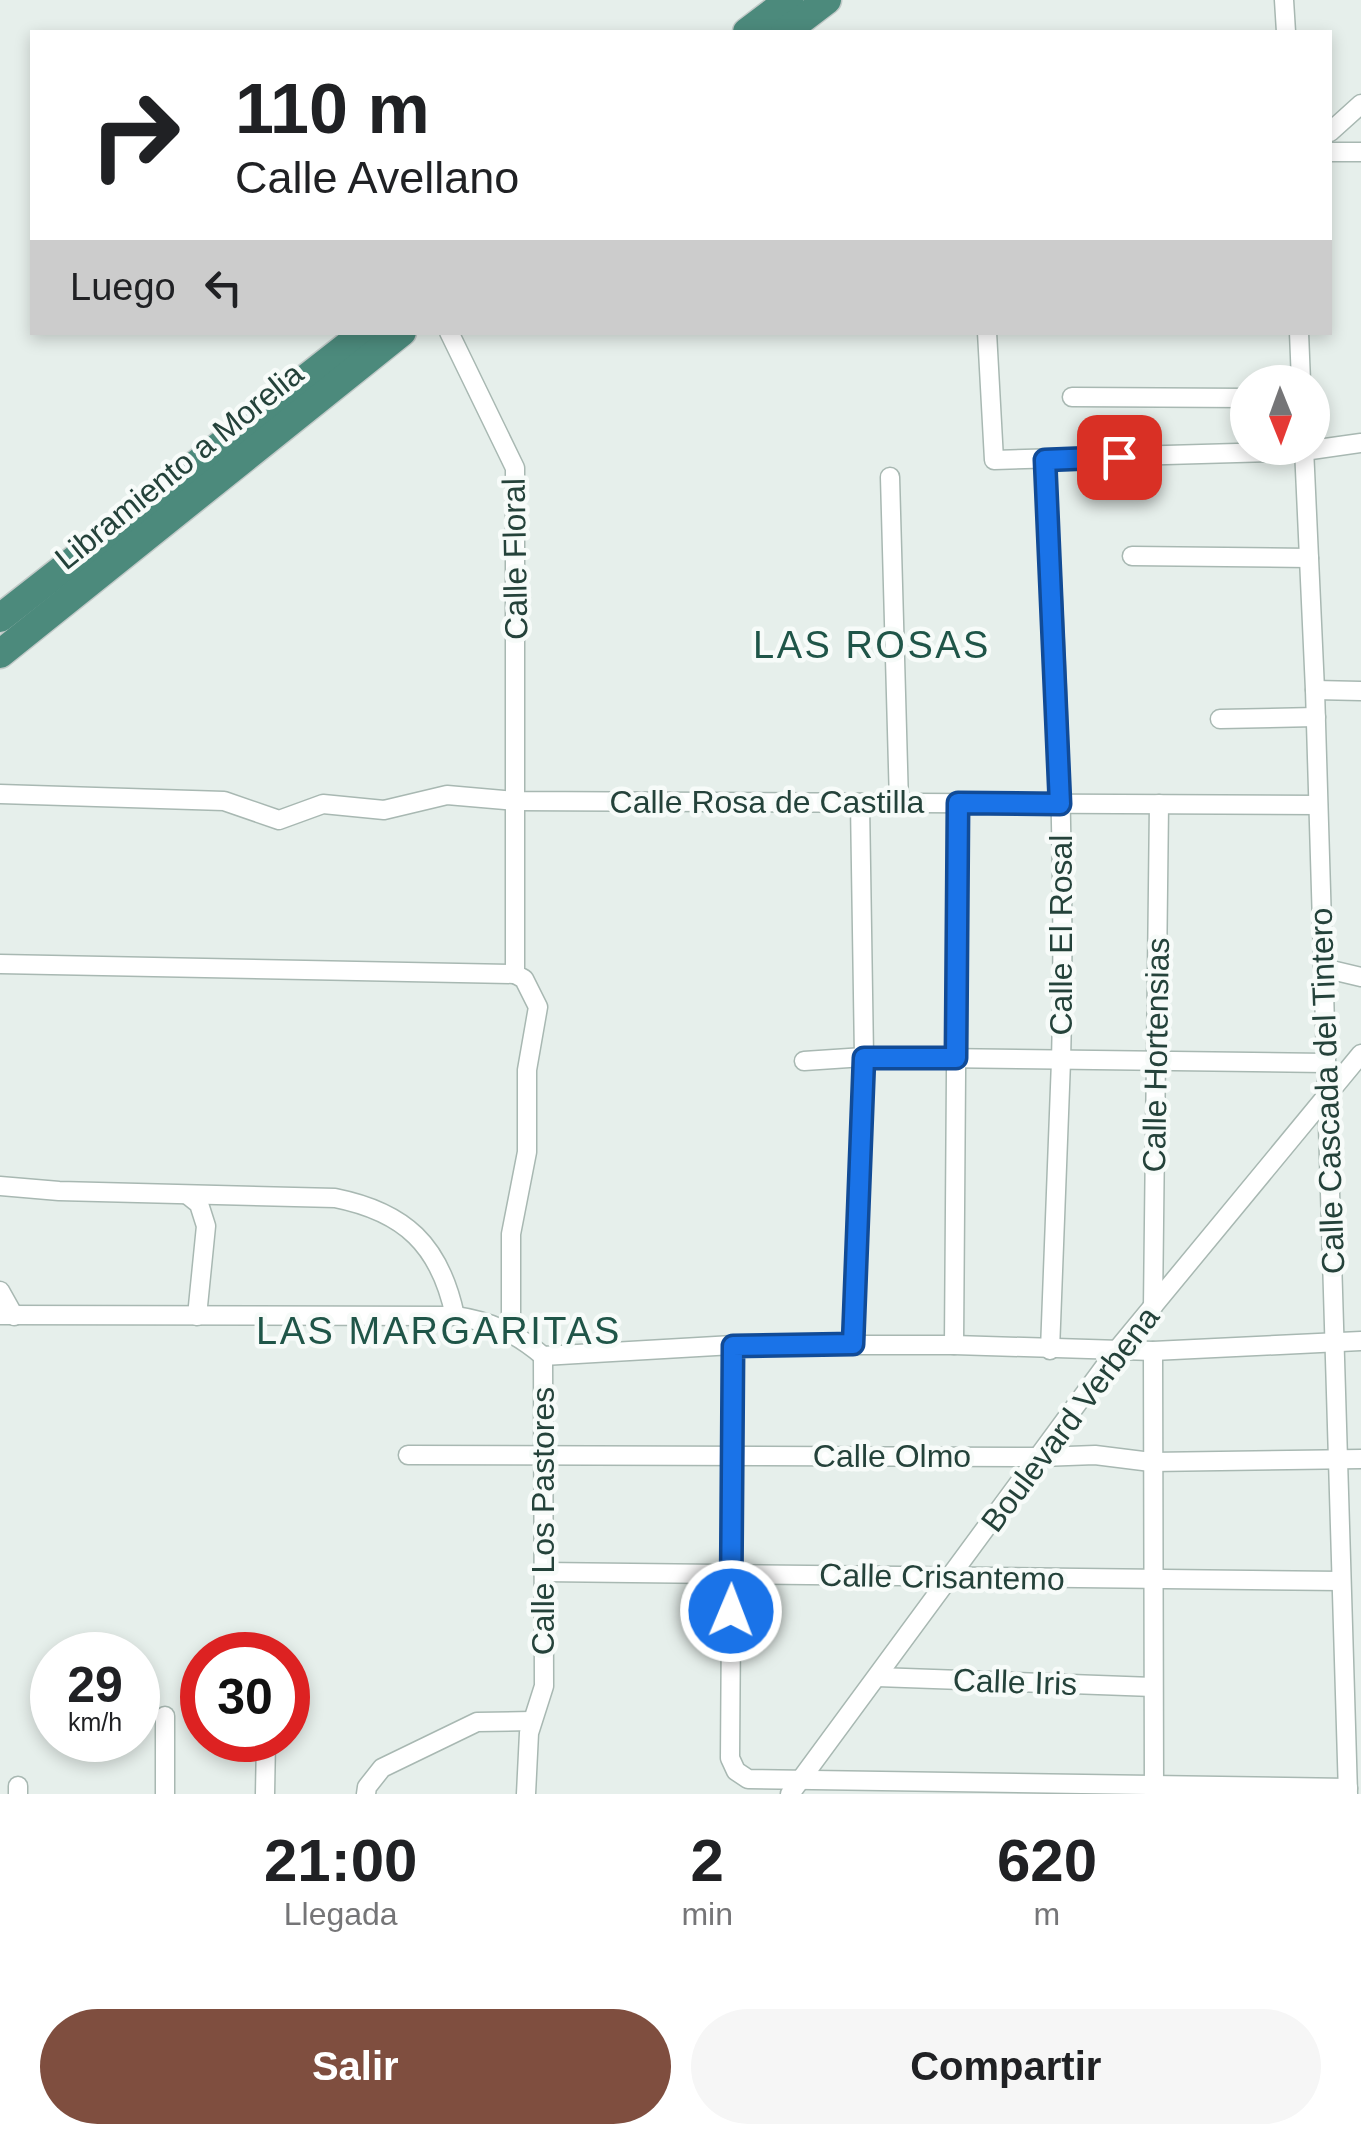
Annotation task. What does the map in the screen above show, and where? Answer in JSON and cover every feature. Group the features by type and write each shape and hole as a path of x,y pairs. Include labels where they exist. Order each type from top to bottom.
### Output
{"highway":[{"path":"750,30 788,0"},
{"path":"788,30 826,0"},
{"name":"Libramiento a Morelia","path":"0,618 361,335"},
{"name":"Libramiento a Morelia","path":"0,654 398,335"}],"street":[{"path":"1284,0 1286,30"},
{"path":"1332,130 1361,104"},
{"path":"1332,152 1361,152"},
{"name":"Calle Floral","path":"450,335 516,468 515,974"},
{"path":"988,335 994,460 1230,452"},
{"path":"1299,335 1300,365"},
{"path":"1072,397 1230,398"},
{"path":"1330,446 1361,443"},
{"name":"Calle El Rosal","path":"1045,460 1060,804 1061,1060 1050,1350"},
{"name":"Calle Cascada del Tintero","path":"1305,465 1316,718 1348,1791"},
{"path":"890,477 899,803"},
{"path":"1132,556 1309,558"},
{"path":"1315,690 1361,691"},
{"path":"1220,719 1316,718"},
{"name":"Calle Rosa de Castilla","path":"0,794 224,801 279,820 323,804 384,810 447,796 516,801 1318,805"},
{"path":"853,1344 864,1058 860,802"},
{"path":"954,1345 958,803"},
{"name":"Calle Hortensias","path":"1153,1306 1159,804"},
{"path":"0,964 515,974 524,980 538,1007 528,1070 526,1152 511,1234 511,1332"},
{"path":"1323,968 1361,977"},
{"name":"Boulevard Verbena","path":"795,1787 1116,1351 1361,1054"},
{"path":"804,1061 956,1058 1326,1063"},
{"path":"0,1186 190,1196 334,1198 365,1204 393,1216 417,1236 436,1260 449,1288 454,1316"},
{"path":"190,1196 199,1204 206,1226 196,1316"},
{"path":"0,1290 7,1316 454,1316 511,1332 543,1356 733,1346 954,1345 1153,1351 1361,1341"},
{"path":"733,1346 730,1758 736,1771 748,1779 795,1787 1348,1791"},
{"path":"1153,1351 1154,1790"},
{"name":"Calle Los Pastores","path":"526,1794 532,1721 544,1686 543,1356"},
{"name":"Calle Olmo","path":"408,1455 1040,1458 1095,1454 1151,1462 1361,1459"},
{"name":"Calle Crisantemo","path":"543,1572 1342,1582"},
{"name":"Calle Iris","path":"877,1677 1153,1687"},
{"path":"164,1716 166,1794"},
{"path":"366,1794 382,1768 477,1722 532,1721"},
{"path":"265,1794 266,1762"}],"district":[{"name":"LAS ROSAS","path":"872,645"},
{"name":"LAS MARGARITAS","path":"439,1331"}],"route":[{"path":"731,1611 733,1346 853,1344 864,1058 956,1058 958,803 1060,804 1045,460 1119,457"}]}
